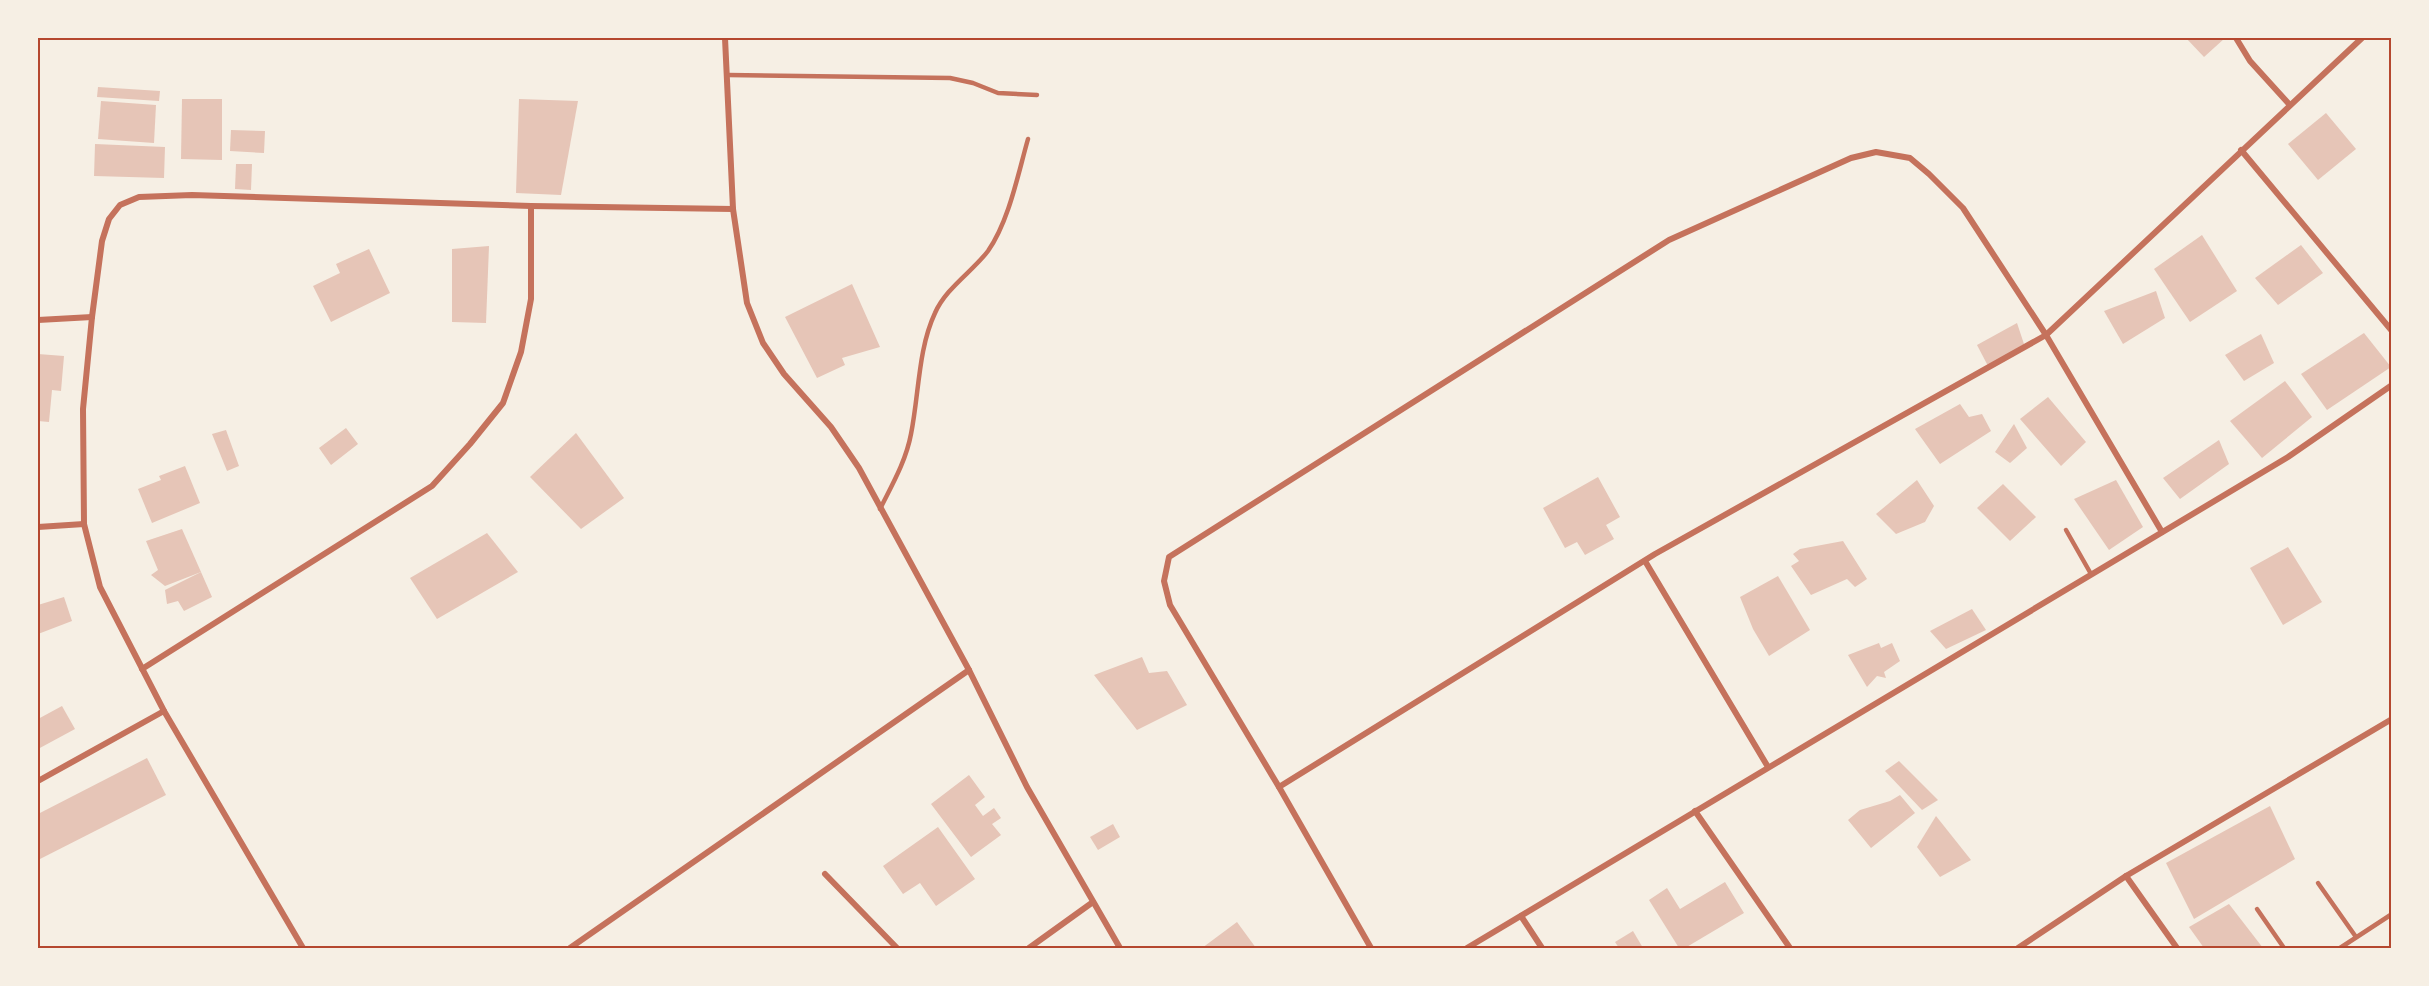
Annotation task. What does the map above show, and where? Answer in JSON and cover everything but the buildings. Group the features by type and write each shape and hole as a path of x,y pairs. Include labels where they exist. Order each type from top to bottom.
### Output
{"street":[{"path":"725,38 733,209 747,303 763,344 784,374 831,427 859,468 969,670 1027,787 1120,948"},
{"path":"2236,38 2250,61 2289,104"},
{"path":"1279,787 1645,561 2046,335 2289,104 2362,38"},
{"path":"2241,150 2391,331"},
{"path":"1371,948 1279,787 1170,605 1164,581 1169,557 1669,240 1851,158 1876,152 1910,158 1963,208 2046,335 2162,532"},
{"path":"303,948 164,711 100,587 84,524 83,409 102,242 110,219 120,205 139,197 192,195 531,206 733,209"},
{"path":"142,669 432,486 470,444 503,403 521,352 531,299 531,206"},
{"path":"38,320 92,317"},
{"path":"1467,948 2288,457 2391,385"},
{"path":"38,527 84,524"},
{"path":"1645,561 1768,767"},
{"path":"570,948 969,670"},
{"path":"38,781 164,711"},
{"path":"2018,948 2126,876 2391,719"},
{"path":"1695,811 1790,948"},
{"path":"825,874 897,948"},
{"path":"2126,876 2177,948"},
{"path":"1029,948 1094,902"},
{"path":"1521,916 1542,948"}],"lane":[{"path":"728,75 950,78 974,83 998,93 1037,95"},
{"path":"880,509 908,450 922,359 935,311 987,251 997,236 1028,140"},
{"path":"2066,530 2091,574"},
{"path":"2318,882 2356,937"},
{"path":"2257,909 2284,948"},
{"path":"2340,948 2391,914"}]}
